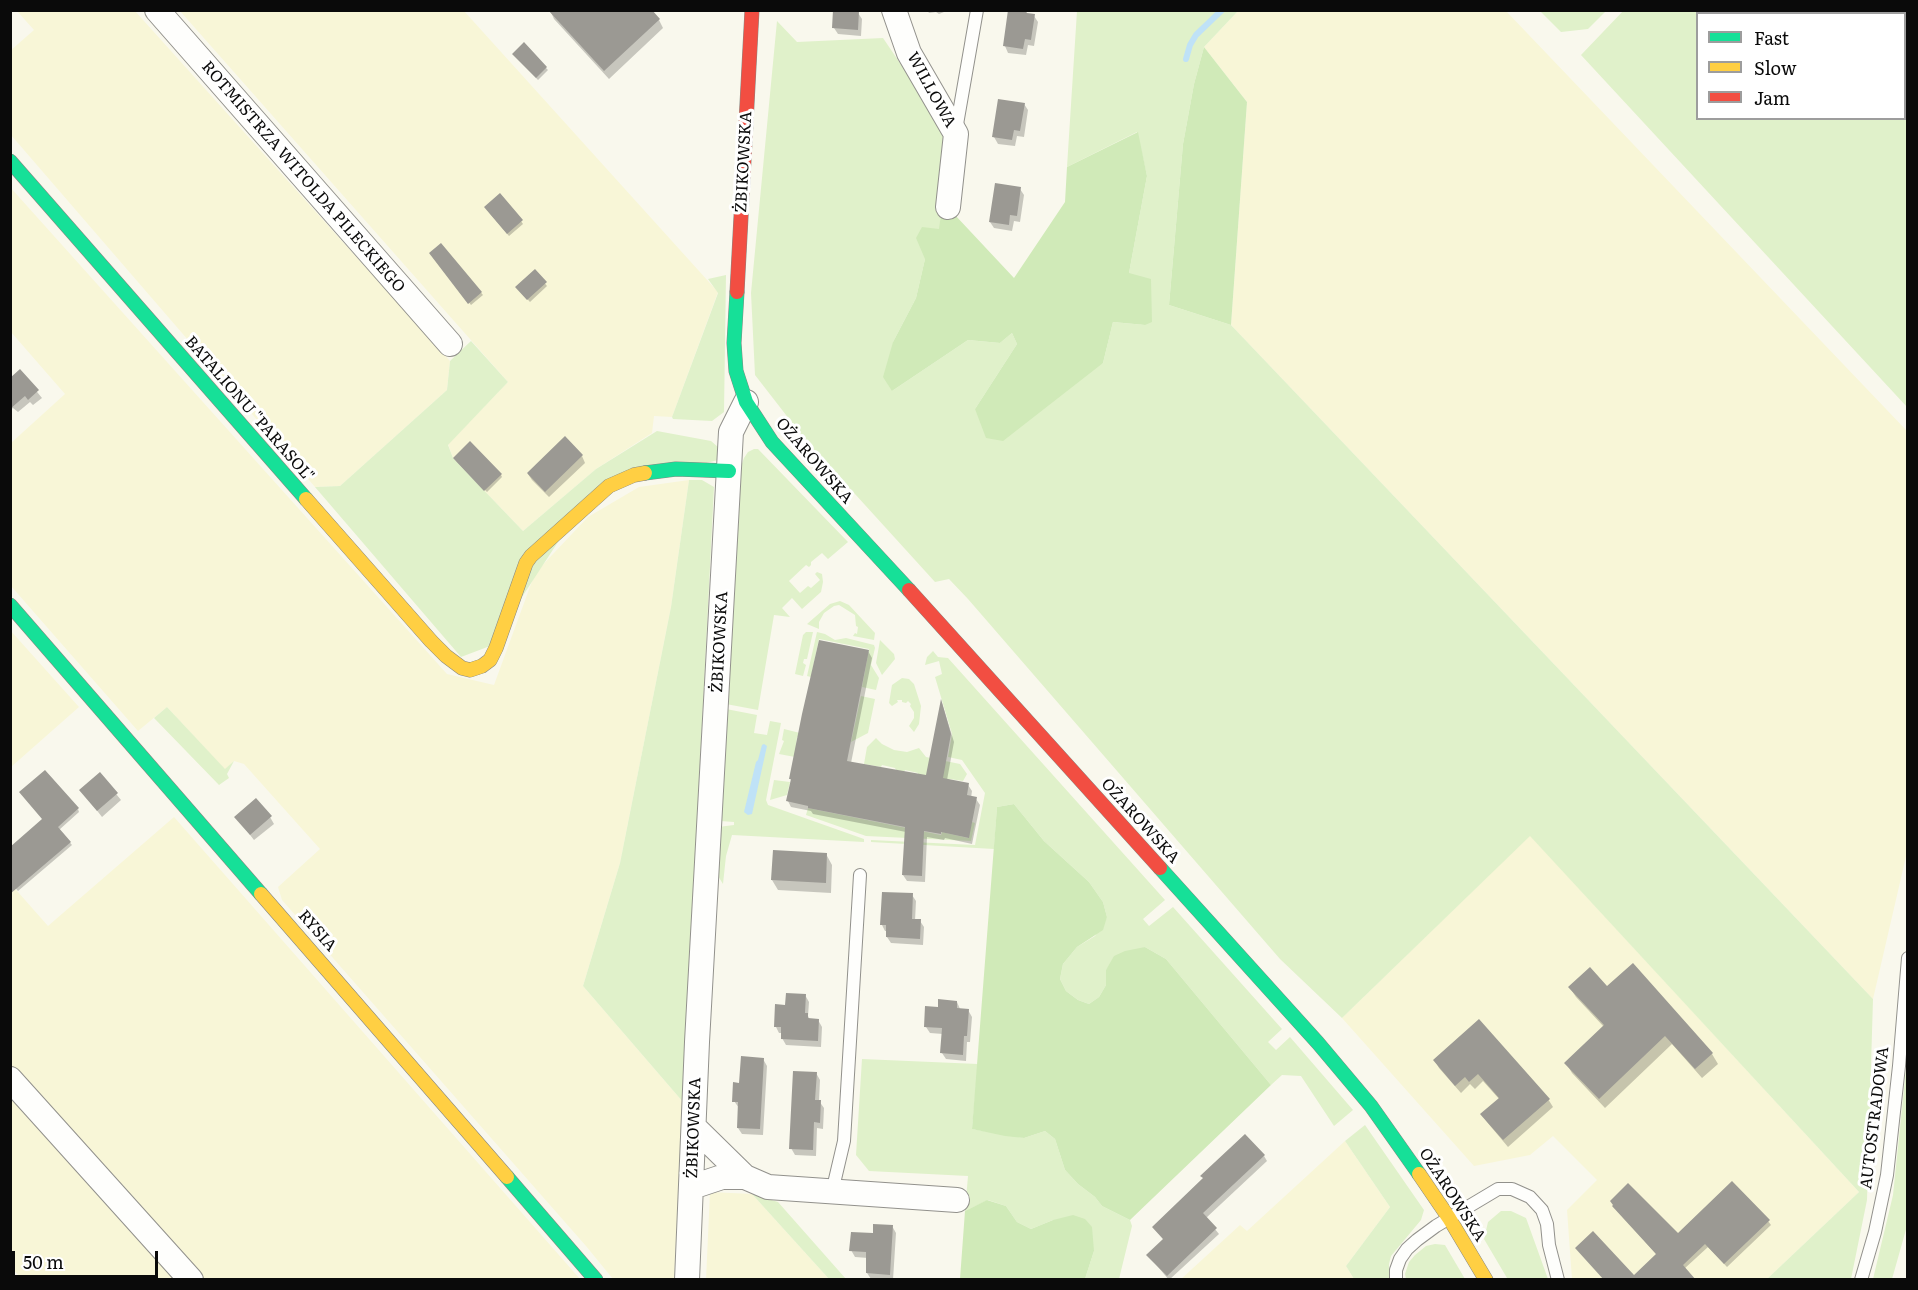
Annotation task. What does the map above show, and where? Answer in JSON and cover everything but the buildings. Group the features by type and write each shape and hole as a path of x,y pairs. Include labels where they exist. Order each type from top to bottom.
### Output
{"street":[{"name":"ROTMISTRZA WITOLDA PILECKIEGO","path":"157,10 450,344"},
{"name":"ŻBIKOWSKA","path":"687,1280 698,1030 731,432 746,402 736,371 734,343 752,10"},
{"name":"WILLOWA","path":"894,10 909,53 956,134 948,207"},
{"name":"BATALIONU \"PARASOL\"","path":"10,161 431,641 462,668 482,666 490,660 522,571 531,556 609,486 634,475 654,471 676,469 729,471"},
{"name":"OŻAROWSKA","path":"746,402 772,442 939,622 1318,1043 1371,1106 1407,1156 1449,1218 1486,1280"},
{"name":"RYSIA","path":"10,605 596,1280"},
{"path":"10,1079 191,1280"},
{"path":"694,1128 745,1177 768,1187 957,1200"},
{"path":"692,1187 722,1177 745,1177"}],"lane":[{"path":"956,134 977,10"},
{"path":"832,1192 844,1141 860,875"},
{"name":"AUTOSTRADOWA","path":"1861,1280 1875,1232 1887,1175 1908,958"},
{"path":"1396,1280 1400,1258 1417,1240 1498,1189 1512,1189 1530,1197 1542,1210 1548,1224 1549,1245 1558,1280"}],"shaded area":[{"path":"17,11 135,11 450,361 447,390 340,486 315,487 11,135 10,51 34,30"},
{"path":"180,11 464,11 718,292 672,417 654,416 652,433 596,469 523,531 453,458 448,444 508,382"},
{"path":"1238,11 1506,11 1907,431 1907,852 1873,999 1231,325 1247,102 1204,47"},
{"path":"10,187 447,674 494,685 535,573 588,517 639,487 689,480 671,607 620,863 583,986 683,1102 674,1279 613,1279 282,900 278,887 320,849 244,764 234,761 225,770 167,707 138,731 11,586 11,443 65,394 11,332"},
{"path":"10,630 79,707 11,767 10,767"},
{"path":"174,817 580,1279 199,1279 11,1068 10,883 48,926"},
{"path":"1530,835 1859,1192 1767,1279 1572,1279 1567,1210 1597,1180 1553,1136 1530,1155 1474,1166 1342,1018"},
{"path":"10,1086 185,1279 22,1279 11,1267"},
{"path":"1345,1141 1390,1207 1346,1266 1354,1279 1180,1280 1240,1225 1247,1231"},
{"path":"710,1192 752,1194 829,1279 706,1280"}],"green space":[{"path":"1624,10 1907,11 1907,407 1581,55"},
{"path":"1077,11 1238,11 1204,47 1194,84 1183,144 1169,305 1231,325 1873,999 1867,1200 1851,1279 1767,1279 1859,1192 1530,836 1342,1018 1280,959 968,599 949,579 935,582 845,483 824,464 755,375 751,293 777,21 797,42 883,38 946,131 940,229 925,259 916,298 893,342 892,391 968,340 1000,343 1012,333 1017,344 975,409 1103,363 1113,322 1145,325 1129,273 1147,176 1137,132 1067,167"},
{"path":"1540,11 1606,11 1588,29 1561,32"},
{"path":"1204,47 1247,102 1231,325 1169,305 1183,144 1194,84"},
{"path":"1138,132 1147,176 1129,273 1151,279 1152,322 1145,325 1113,322 1103,363 1003,441 986,438 975,409 1017,344 1012,333 1000,343 968,340 892,391 883,377 893,342 916,298 925,259 916,238 922,227 939,229 941,214 955,215 1014,278 1065,202 1067,167"},
{"path":"726,275 724,412 712,421 673,419 718,293 708,279"},
{"path":"471,341 508,382 448,445 453,458 523,531 596,469 657,431 711,441 718,447 718,460 590,493 490,646 461,657 315,487 340,486 447,390 450,361"},
{"path":"758,449 848,542 828,559 822,553 811,562 809,567 806,565 789,581 800,593 808,586 811,588 820,580 815,574 817,572 822,574 823,582 821,592 802,609 792,598 782,608 790,617 774,615 758,710 726,704 740,469 748,452"},
{"path":"689,480 702,480 714,487 683,1102 583,986 620,863 671,607"},
{"path":"840,601 849,605 875,633 874,640 853,636 857,634 858,627 855,615 839,605 824,613 819,622 819,629 807,624 830,604"},
{"path":"806,632 813,632 807,659 804,659 803,663 806,665 803,676 795,674 803,635"},
{"path":"817,632 835,640 846,638 874,645 871,665 879,678 876,690 862,687 869,649 819,639 811,677 807,676"},
{"path":"880,640 894,654 895,659 882,675 876,663"},
{"path":"933,651 938,657 948,658 1165,900 1143,919 1149,926 1173,907 1282,1029 1268,1042 1276,1050 1290,1037 1353,1110 1334,1126 1301,1076 1282,1075 1271,1085 1166,959 1145,947 1106,970 1106,985 1099,997 1089,1004 1078,1000 1066,991 1060,979 1063,964 1077,947 1095,936 1107,917 1103,902 1089,882 1044,841 1014,804 997,807 994,849 871,842 871,840 975,845 985,793 962,760 948,757 952,734 935,677 942,674 939,661 925,665 927,657"},
{"path":"902,678 909,679 914,684 921,706 919,724 914,732 909,726 914,718 911,704 908,701 902,702 902,700 897,700 898,702 892,706 889,703 892,685"},
{"path":"861,696 875,699 868,733 851,742"},
{"path":"167,707 225,769 234,761 227,774 229,778 219,785 154,718"},
{"path":"726,709 757,715 754,733 767,735 770,721 781,723 766,800 768,805 864,839 864,842 732,835 726,856 723,884 718,876 718,827 734,825 734,822 720,821"},
{"path":"784,729 800,733 797,737 795,757 779,754 784,741 782,740"},
{"path":"876,738 894,750 907,752 919,748 926,757 960,764 967,774 963,781 949,780 918,775 918,773 905,770 904,772 882,765 881,767 864,764 867,747"},
{"path":"774,780 790,782 787,795 770,800"},
{"path":"1014,804 1044,841 1089,882 1103,902 1107,917 1103,930 1077,947 1063,964 1060,979 1066,991 1078,1000 1089,1004 1099,997 1106,985 1106,970 1114,956 1145,947 1166,959 1271,1085 1130,1220 1102,1206 1095,1197 1078,1184 1065,1170 1055,1139 1045,1131 1024,1138 972,1129 997,807"},
{"path":"808,808 941,835 942,832 968,838 972,822 975,823 971,841 866,836 806,815"},
{"path":"862,1059 978,1064 972,1129 1024,1138 1045,1131 1055,1139 1065,1170 1078,1184 1095,1197 1102,1206 1130,1220 1132,1226 1119,1279 1085,1279 1094,1251 1053,1220 1031,1229 1017,1222 1006,1206 988,1200 965,1211 968,1176 869,1171 856,1155"},
{"path":"1907,1060 1907,1226 1892,1279 1873,1279 1893,1195"},
{"path":"1365,1125 1424,1210 1421,1220 1391,1256 1389,1279 1354,1279 1346,1266 1390,1207 1345,1141"},
{"path":"752,1194 778,1202 846,1279 829,1279"},
{"path":"987,1200 1006,1206 1017,1222 1031,1229 1073,1215 1085,1219 1092,1227 1094,1251 1085,1279 960,1279 965,1211"},
{"path":"1501,1211 1511,1211 1526,1218 1548,1279 1508,1280 1484,1239 1488,1222"},
{"path":"1445,1245 1465,1279 1406,1279 1405,1274 1409,1262 1426,1246"}],"water":[{"path":"764,744 767,746 752,814 748,815 744,812 756,762"}],"waterway":[{"path":"1186,59 1196,35 1222,10"}],"traffic: fast":[{"path":"10,161 306,499"},
{"path":"737,292 734,343 736,371 746,402 772,442 909,590"},
{"path":"645,473 676,469 729,471"},
{"path":"10,605 261,894"},
{"path":"1160,868 1318,1043 1371,1106 1419,1174"},
{"path":"507,1177 596,1280"}],"traffic: slow":[{"path":"306,499 431,641 462,668 470,670 490,660 526,563 531,556 609,486 634,475 645,473"},
{"path":"261,894 507,1177"},
{"path":"1419,1174 1449,1218 1486,1280"}],"traffic: jam":[{"path":"737,292 752,10"},
{"path":"909,590 1160,868"}]}
